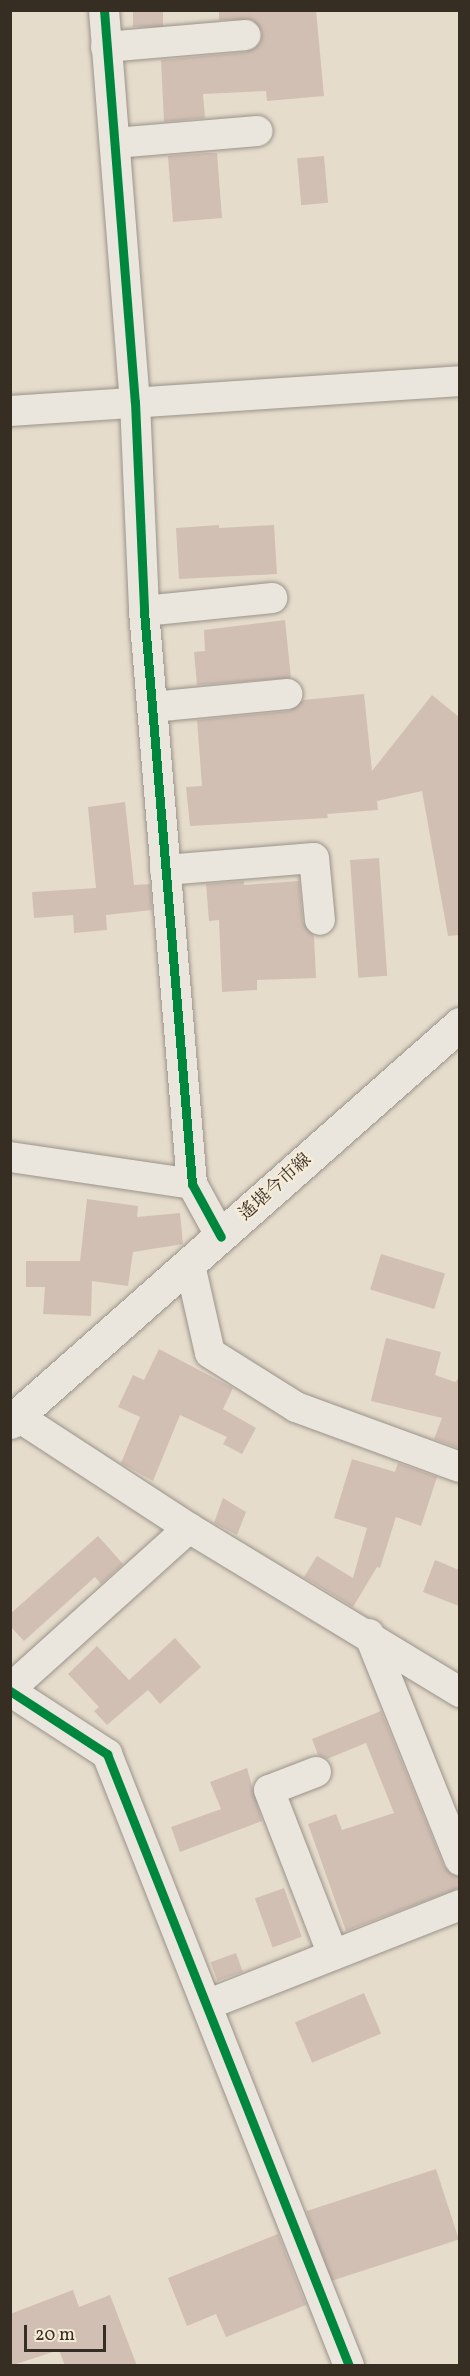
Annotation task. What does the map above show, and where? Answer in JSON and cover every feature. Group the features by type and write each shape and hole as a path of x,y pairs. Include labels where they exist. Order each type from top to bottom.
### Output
{"main road":[{"name":"遙堪今市線","path":"14,1419 459,1024"}],"street":[{"path":"104,10 135,402 144,611 192,1184 221,1237"},
{"path":"106,47 245,35"},
{"path":"115,143 257,131"},
{"path":"10,411 459,381"},
{"path":"144,611 272,598"},
{"path":"152,707 286,694"},
{"path":"165,870 314,858 320,920"},
{"path":"10,1157 192,1184"},
{"path":"190,1265 210,1353 296,1407 459,1467"},
{"path":"14,1419 189,1528 369,1634 459,1692"},
{"path":"189,1528 10,1690 107,1754 209,2004 349,2366"},
{"path":"369,1634 459,1860"},
{"path":"316,1772 269,1790 333,1955"},
{"path":"209,2004 459,1905"}],"building":[{"path":"133,10 163,10 163,27 133,27"},
{"path":"219,10 316,10 324,96 267,101 266,91 203,94 205,118 164,122 161,60 246,52 260,43 262,33 253,20 219,20"},
{"path":"217,153 222,218 173,222 168,156"},
{"path":"324,156 328,203 301,205 297,158"},
{"path":"219,525 219,528 274,525 277,574 179,579 176,528"},
{"path":"285,620 291,678 197,685 194,652 205,651 204,630"},
{"path":"364,694 372,771 432,695 459,717 459,935 448,936 422,791 377,801 378,810 327,814 328,818 190,826 186,787 202,786 197,720 289,711 303,700"},
{"path":"125,802 134,885 150,884 152,910 106,915 107,930 74,933 73,915 34,918 32,892 96,888 88,807"},
{"path":"379,858 387,976 358,978 350,860"},
{"path":"244,881 244,885 299,881 303,922 314,936 316,978 257,980 257,990 222,992 219,920 209,921 206,884"},
{"path":"87,1199 138,1206 137,1217 180,1213 183,1244 133,1252 128,1286 92,1281 91,1316 43,1314 45,1287 26,1287 26,1261 80,1261"},
{"path":"381,1254 445,1274 434,1309 370,1289"},
{"path":"386,1338 441,1352 435,1375 455,1382 459,1378 459,1448 434,1439 442,1418 371,1401"},
{"path":"159,1349 233,1388 223,1409 256,1428 242,1454 223,1444 227,1437 180,1415 153,1481 121,1463 140,1417 118,1407 133,1375 144,1380"},
{"path":"352,1459 395,1472 398,1463 437,1477 421,1526 396,1517 380,1568 377,1567 353,1607 304,1577 317,1556 353,1578 367,1528 334,1518"},
{"path":"223,1498 246,1512 237,1535 214,1523"},
{"path":"98,1536 123,1564 101,1584 95,1577 24,1641 10,1626 10,1614"},
{"path":"435,1560 459,1570 459,1606 423,1592"},
{"path":"175,1638 201,1667 160,1704 148,1690 107,1725 94,1711 99,1707 68,1674 97,1646 129,1680"},
{"path":"381,1711 444,1866 459,1877 459,1888 346,1931 308,1824 336,1814 342,1830 394,1813 366,1743 327,1759 318,1755 312,1739"},
{"path":"247,1768 262,1821 180,1852 171,1827 221,1809 210,1782"},
{"path":"284,1888 302,1937 273,1947 255,1899"},
{"path":"236,1953 243,1972 217,1981 211,1962"},
{"path":"364,1993 381,2034 312,2063 295,2022"},
{"path":"436,2169 459,2239 330,2281 307,2211"},
{"path":"278,2234 306,2305 226,2337 216,2314 187,2326 168,2278"},
{"path":"73,2290 79,2307 110,2295 137,2366 65,2366 59,2350 10,2366 10,2314"}],"cycle path":[{"path":"104,10 135,402 144,611 192,1184 221,1237"},
{"path":"10,1691 107,1754 349,2366"}]}
